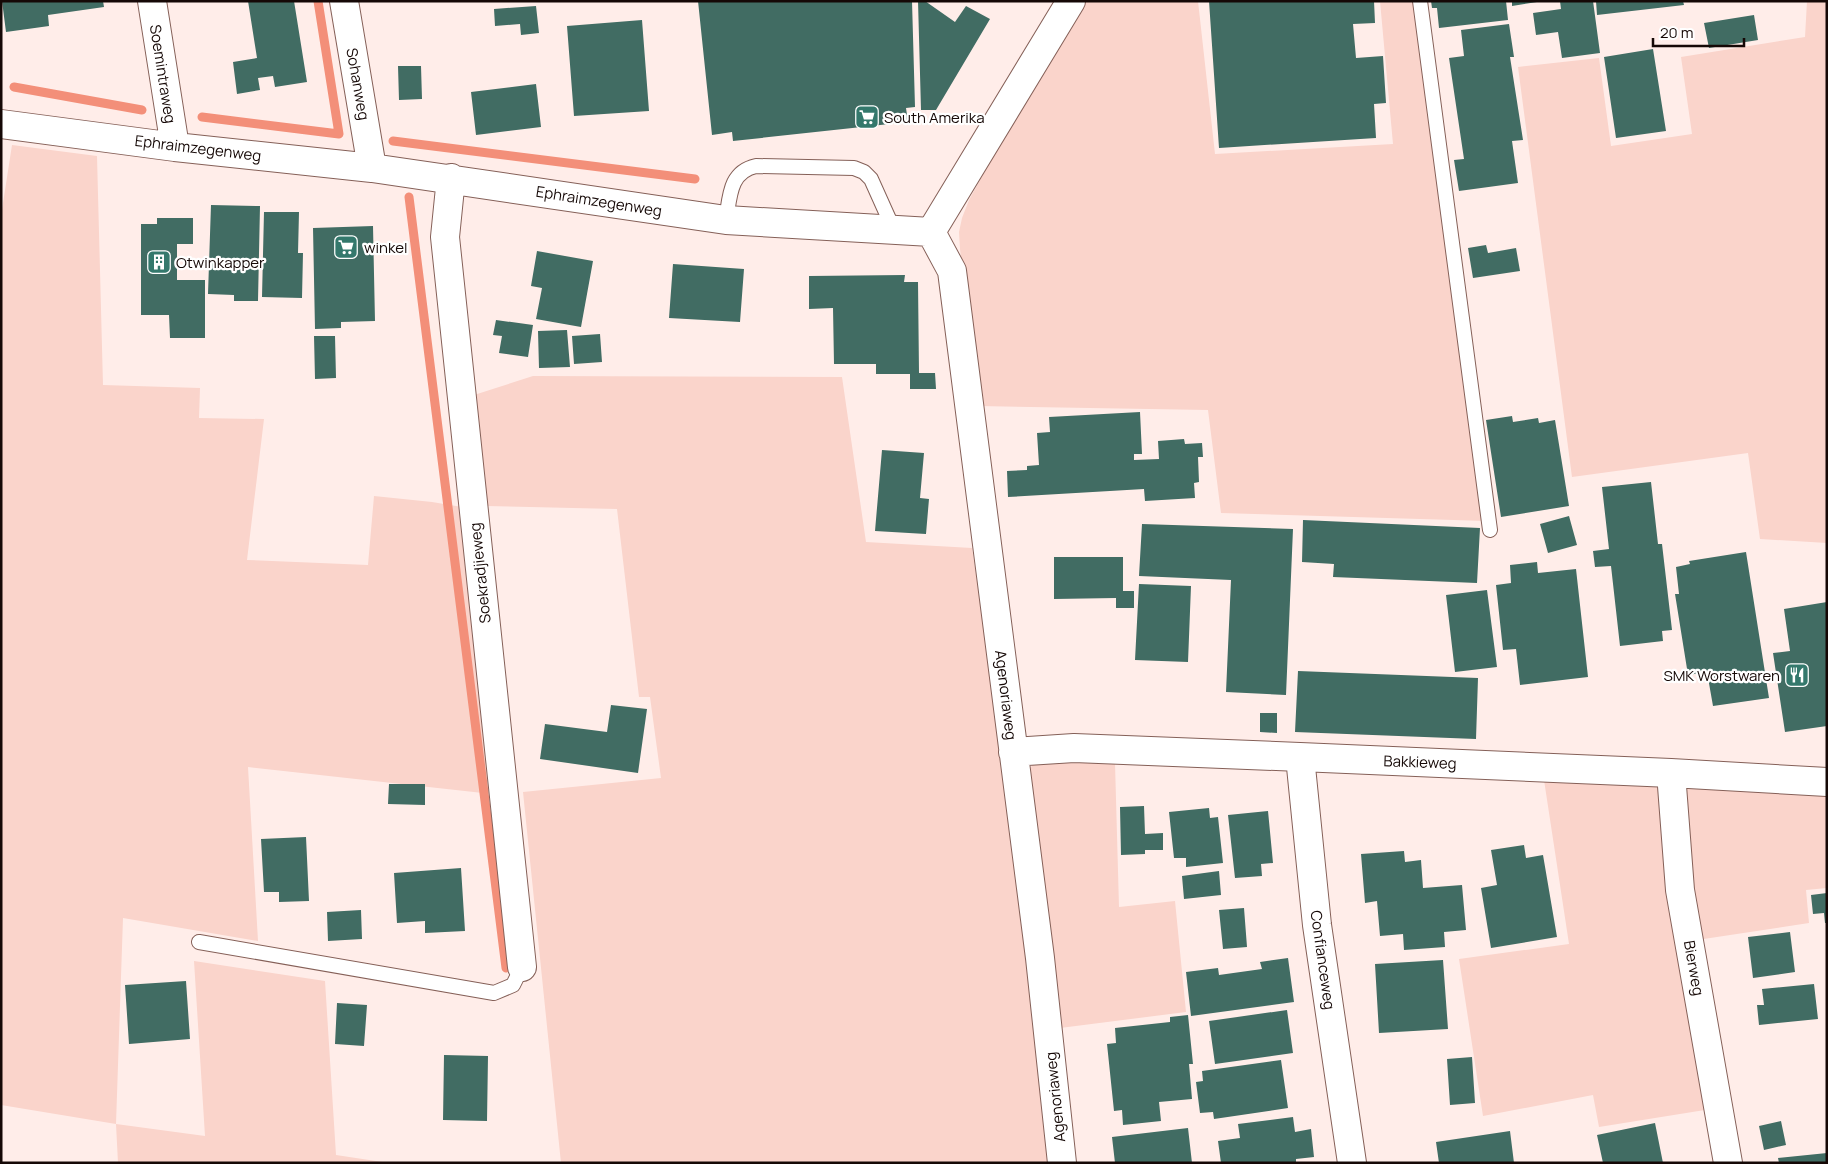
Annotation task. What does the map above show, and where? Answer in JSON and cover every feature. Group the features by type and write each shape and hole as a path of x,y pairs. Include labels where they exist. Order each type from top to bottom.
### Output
{"street":[{"name":"Soemintraweg","path":"152,1 175,147"},
{"name":"Sohanweg","path":"344,1 372,168"},
{"path":"931,232 1071,1"},
{"name":"Ephraimzegenweg","path":"1,124 175,147 451,178 726,220 893,228 931,232"},
{"name":"Soekradjieweg","path":"451,178 445,237 522,967"},
{"name":"Agenoriaweg","path":"931,232 952,271 1040,958 1062,1163"},
{"name":"Bakkieweg","path":"1013,752 1074,748 1671,773 1827,782"},
{"name":"Confianceweg","path":"1300,757 1317,926 1352,1163"},
{"name":"Bierweg","path":"1671,773 1680,890 1728,1163"}],"lane":[{"path":"1420,1 1490,530"},
{"path":"726,220 732,187 737,176 745,168 756,166 854,168 864,172 871,179 893,228"},
{"path":"199,942 494,993 513,985 522,967"}],"shaded area":[{"path":"1086,1 1198,1 1215,154 1393,144 1380,1 1424,1 1487,521 1221,513 1208,410 978,406 960,249 959,232 962,218 969,200 1001,142"},
{"path":"1807,1 1827,1 1827,543 1760,539 1748,453 1572,477 1518,67 1599,58 1611,146 1692,134 1681,57 1805,37"},
{"path":"12,145 97,156 103,385 200,388 199,418 264,419 247,560 368,565 374,496 468,508 501,795 248,767 258,941 123,918 116,1124 1,1105 1,216"},
{"path":"533,376 842,377 866,542 972,548 1002,752 1049,1163 561,1163 523,792 661,778 650,697 639,697 617,509 486,506 474,395"},
{"path":"1054,759 1115,763 1119,907 1175,901 1186,1012 1060,1028 1029,770 1033,764"},
{"path":"1544,780 1665,784 1711,1109 1599,1127 1593,1095 1483,1116 1459,959 1569,944"},
{"path":"1677,783 1827,791 1827,888 1806,890 1809,923 1697,940"},
{"path":"194,961 325,981 336,1155 389,1163 118,1163 116,1124 205,1136"}],"building":[{"path":"2,1 103,1 104,7 48,15 49,26 6,32"},
{"path":"248,1 294,1 307,82 275,87 273,76 258,78 260,90 237,94 233,62 257,58"},
{"path":"698,1 912,1 915,107 906,108 908,122 733,141 732,132 712,135"},
{"path":"918,1 925,1 955,22 966,6 990,19 936,110 921,110"},
{"path":"1209,1 1374,1 1375,23 1353,24 1356,58 1383,56 1386,103 1374,104 1376,138 1219,148"},
{"path":"1431,1 1506,1 1508,20 1439,28 1437,8 1432,8"},
{"path":"1512,1 1537,1 1537,2 1512,6"},
{"path":"1560,1 1593,1 1600,53 1562,58 1558,32 1536,35 1533,13 1561,9"},
{"path":"1596,1 1683,1 1684,5 1597,15"},
{"path":"536,6 539,33 521,35 520,24 495,26 494,9"},
{"path":"1754,15 1758,40 1709,48 1704,23"},
{"path":"642,20 649,111 574,116 567,26"},
{"path":"1509,24 1514,57 1510,57 1523,140 1512,141 1518,183 1459,191 1454,160 1464,159 1449,58 1464,56 1461,30"},
{"path":"1653,49 1666,131 1616,138 1604,57"},
{"path":"398,66 421,66 422,99 399,100"},
{"path":"536,84 541,127 476,135 471,92"},
{"path":"211,205 260,206 258,301 234,301 234,295 208,294"},
{"path":"264,212 299,212 298,253 303,253 302,298 262,297"},
{"name":"Otwinkapper","path":"157,218 193,218 193,244 177,244 177,280 205,280 205,338 170,338 169,315 141,315 141,224 157,224"},
{"path":"373,226 375,321 341,322 341,328 315,329 313,228"},
{"path":"1486,245 1488,253 1516,248 1520,271 1473,278 1468,248"},
{"path":"537,251 593,261 581,327 536,319 542,288 531,286"},
{"path":"673,264 744,269 740,322 669,318"},
{"path":"905,275 904,282 918,282 919,373 935,373 936,389 910,389 910,374 876,374 876,364 834,364 833,308 809,309 809,276"},
{"path":"496,320 533,325 528,357 499,353 502,336 493,335"},
{"path":"567,330 570,367 539,368 538,331"},
{"path":"600,334 602,362 574,364 572,336"},
{"path":"314,336 335,336 336,378 315,379"},
{"path":"1140,412 1142,454 1134,454 1134,460 1159,459 1158,441 1184,439 1185,444 1202,443 1203,457 1198,457 1199,482 1194,483 1195,498 1145,501 1144,489 1008,497 1007,471 1027,470 1027,466 1039,465 1037,433 1050,432 1049,417"},
{"path":"1512,416 1513,422 1538,418 1539,423 1555,420 1569,506 1501,517 1486,420"},
{"path":"882,450 924,453 920,498 929,499 926,534 875,531"},
{"path":"1651,482 1658,544 1662,544 1672,630 1662,631 1663,641 1620,646 1611,566 1595,567 1593,551 1609,549 1602,487"},
{"path":"1569,516 1577,545 1548,553 1540,524"},
{"path":"1303,520 1480,528 1477,583 1333,577 1334,564 1302,562"},
{"path":"1142,524 1293,529 1286,695 1226,692 1231,580 1139,576"},
{"path":"1746,552 1769,698 1713,706 1707,672 1688,675 1675,594 1679,594 1676,567 1690,564 1689,561"},
{"path":"1054,557 1123,557 1123,591 1134,591 1134,608 1116,608 1116,598 1054,599"},
{"path":"1537,562 1538,573 1576,569 1588,677 1520,685 1516,649 1503,650 1496,585 1511,583 1510,565"},
{"path":"1139,584 1191,586 1188,662 1135,660"},
{"path":"1487,590 1497,667 1455,672 1446,595"},
{"path":"1827,602 1827,726 1785,732 1773,653 1790,651 1784,609"},
{"path":"1298,671 1478,678 1476,739 1295,732"},
{"path":"611,705 647,709 638,773 540,759 545,724 607,732"},
{"path":"1260,713 1277,713 1277,733 1260,732"},
{"path":"389,784 425,784 425,805 388,804"},
{"path":"1144,806 1145,834 1163,833 1163,850 1145,850 1145,854 1121,855 1120,807"},
{"path":"1209,808 1210,818 1218,817 1223,863 1186,867 1186,858 1174,858 1169,812"},
{"path":"1268,811 1273,863 1261,864 1262,876 1235,878 1228,815"},
{"path":"306,837 309,901 279,902 279,892 264,892 261,839"},
{"path":"1524,845 1526,858 1543,855 1557,937 1491,948 1481,888 1497,885 1491,850"},
{"path":"1404,851 1405,862 1421,860 1423,888 1462,885 1466,930 1444,932 1445,947 1404,950 1403,934 1380,936 1377,901 1365,903 1361,854"},
{"path":"461,868 465,931 425,933 425,921 397,923 394,873"},
{"path":"1219,871 1221,895 1184,899 1182,876"},
{"path":"1827,893 1827,923 1825,923 1824,913 1813,914 1811,895"},
{"path":"1244,908 1247,947 1223,949 1219,910"},
{"path":"361,910 362,939 328,941 327,912"},
{"path":"1790,932 1795,972 1753,978 1748,937"},
{"path":"1288,958 1294,1002 1191,1016 1186,972 1218,968 1219,975 1262,969 1260,962"},
{"path":"1443,960 1448,1029 1379,1033 1375,964"},
{"path":"186,981 190,1039 129,1044 125,985"},
{"path":"1814,984 1818,1019 1759,1025 1757,1005 1764,1005 1762,989"},
{"path":"337,1003 367,1005 364,1046 335,1044"},
{"path":"1287,1010 1293,1053 1215,1064 1209,1021"},
{"path":"1188,1015 1193,1064 1189,1064 1192,1099 1159,1102 1161,1121 1123,1125 1122,1110 1114,1111 1107,1044 1116,1043 1115,1028 1170,1022 1170,1017"},
{"path":"444,1055 488,1056 487,1121 443,1120"},
{"path":"1472,1057 1475,1103 1450,1105 1447,1059"},
{"path":"1281,1060 1288,1108 1214,1119 1213,1112 1200,1113 1196,1082 1203,1081 1202,1071"},
{"path":"1293,1117 1295,1132 1311,1129 1314,1157 1296,1159 1296,1163 1221,1163 1218,1141 1240,1138 1238,1124"},
{"path":"1781,1121 1786,1145 1764,1150 1759,1126"},
{"path":"1655,1123 1663,1163 1603,1163 1597,1135"},
{"path":"1188,1128 1192,1163 1115,1163 1112,1137"},
{"path":"1510,1131 1514,1163 1439,1163 1436,1142"},
{"path":"1827,1153 1827,1163 1779,1163 1778,1158"}],"waterway":[{"path":"202,117 339,134 318,1"},
{"path":"14,87 142,110"},
{"path":"393,141 695,179"},
{"path":"409,197 506,968"}],"place":[{"name":"South Amerika","path":"867,117"},
{"name":"winkel","path":"346,247"},
{"name":"Otwinkapper","path":"159,262"},
{"name":"SMK Worstwaren","path":"1797,675"}]}
